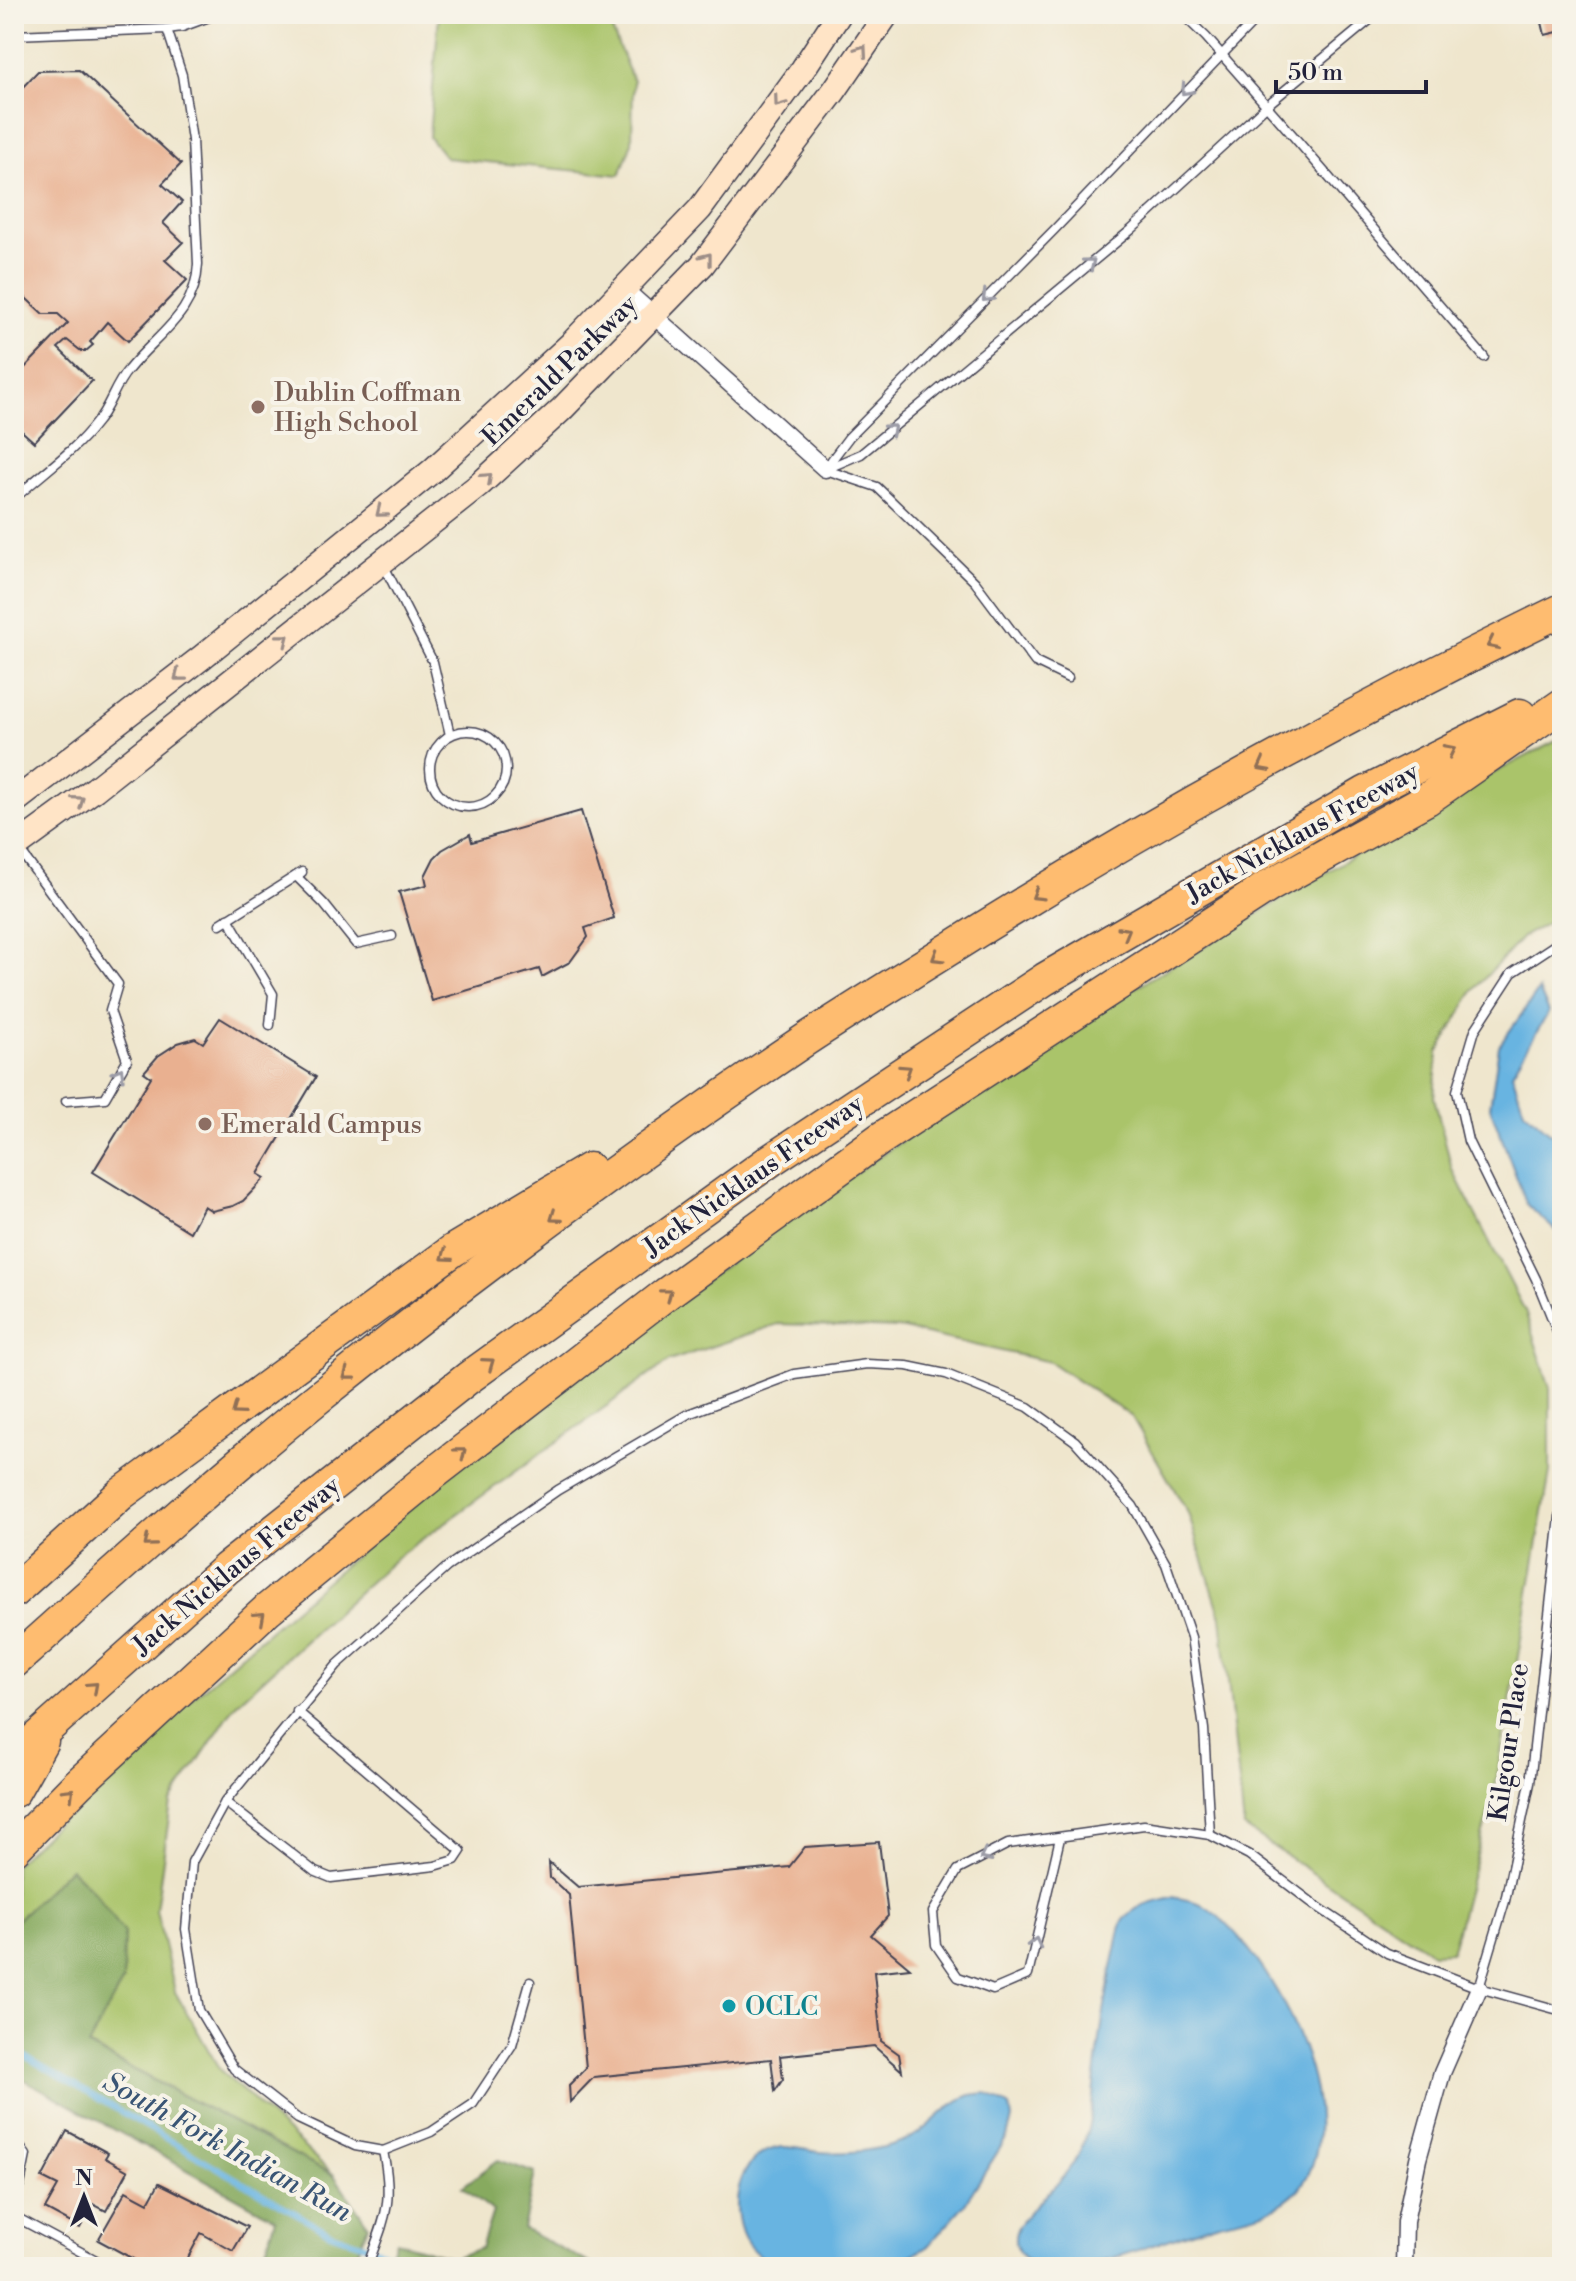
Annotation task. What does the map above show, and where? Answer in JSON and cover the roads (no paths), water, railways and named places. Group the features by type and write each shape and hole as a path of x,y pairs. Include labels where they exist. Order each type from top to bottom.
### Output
{"highway":[{"path":"14,1591 121,1494 452,1251 1154,825 1481,649 1562,610"},
{"name":"Jack Nicklaus Freeway","path":"14,1758 227,1568 456,1387 771,1160 1045,979 1365,793 1562,694"},
{"path":"14,1849 78,1784 268,1609 433,1474 666,1294 880,1139 1269,886 1427,799 1562,705"},
{"path":"14,1662 118,1568 314,1402 543,1225 801,1042"},
{"path":"14,1791 51,1724"}],"main road":[{"name":"Emerald Parkway","path":"14,802 190,667 432,471 571,344 700,209 803,69 839,14"},
{"name":"Emerald Parkway","path":"15,846 95,789 478,486 562,409 702,265 834,91 887,14"}],"street":[{"path":"623,288 825,469"},
{"name":"Kilgour Place","path":"1404,2267 1405,2222 1418,2159 1442,2073 1479,1988"}],"lane":[{"path":"14,35 167,29 217,14"},
{"path":"1182,14 1484,357"},
{"path":"825,469 849,437 1054,230 1261,14"},
{"path":"825,469 861,454 1131,230 1266,106 1377,14"},
{"path":"14,499 84,438 109,406 125,373 174,321 190,301 197,285 192,140 182,75 167,29"},
{"path":"825,469 877,487 975,582 1035,662 1068,678"},
{"path":"382,562 433,662 450,735"},
{"path":"480,733 499,747 506,774 503,785 488,802 477,806 454,805 436,791 430,773 431,757 450,735 480,733"},
{"path":"15,846 118,984 110,1011 127,1060 105,1098 66,1101"},
{"path":"270,1025 273,994 224,921 299,874 356,944 392,936"},
{"path":"1562,940 1512,973 1475,1030 1457,1091 1468,1141 1536,1279 1562,1343"},
{"path":"530,1982 512,2045 473,2104 431,2132 383,2151 355,2146 298,2119 234,2069 199,2010 186,1929 192,1862 225,1802 297,1711 337,1665 447,1567 558,1490 688,1414 794,1374 867,1364 907,1366 946,1374 1028,1407 1075,1441 1133,1506 1166,1564 1191,1637 1204,1729 1210,1835"},
{"name":"Kilgour Place","path":"1479,1988 1505,1901 1530,1783 1562,1499"},
{"path":"225,1802 314,1871 331,1878 435,1866 455,1860 461,1851 297,1711"},
{"path":"1060,1838 1028,1975 993,1990 958,1977 936,1945 933,1912 958,1870 1008,1844 1144,1825 1210,1835 1249,1855 1315,1905 1387,1953 1479,1988 1562,2011"},
{"path":"14,2139 26,2155 20,2185 14,2194"},
{"path":"367,2267 386,2215 390,2185 383,2151"},
{"path":"14,2216 109,2267"}],"water":[{"path":"1539,990 1549,1012 1512,1073 1524,1110 1562,1143 1562,1232 1555,1230 1527,1205 1490,1107 1499,1046"},
{"path":"1172,1897 1201,1904 1227,1925 1254,1956 1278,1994 1298,2035 1312,2079 1318,2121 1314,2159 1298,2190 1270,2210 1092,2263 1074,2266 1034,2264 1020,2253 1015,2236 1023,2219 1069,2169 1088,2129 1107,1994 1121,1926 1139,1907"},
{"path":"986,2093 1010,2107 1012,2119 1007,2137 964,2205 927,2247 890,2267 782,2267 758,2254 745,2239 738,2219 738,2192 748,2167 768,2151 787,2147 840,2153 883,2147 912,2137 959,2100"}],"waterway":[{"name":"South Fork Indian Run","path":"14,2050 330,2233 427,2267"}],"place":[{"name":"Dublin Coffman High School","path":"258,407"},
{"name":"Emerald Campus","path":"205,1124"},
{"name":"OCLC","path":"729,2006"}]}
